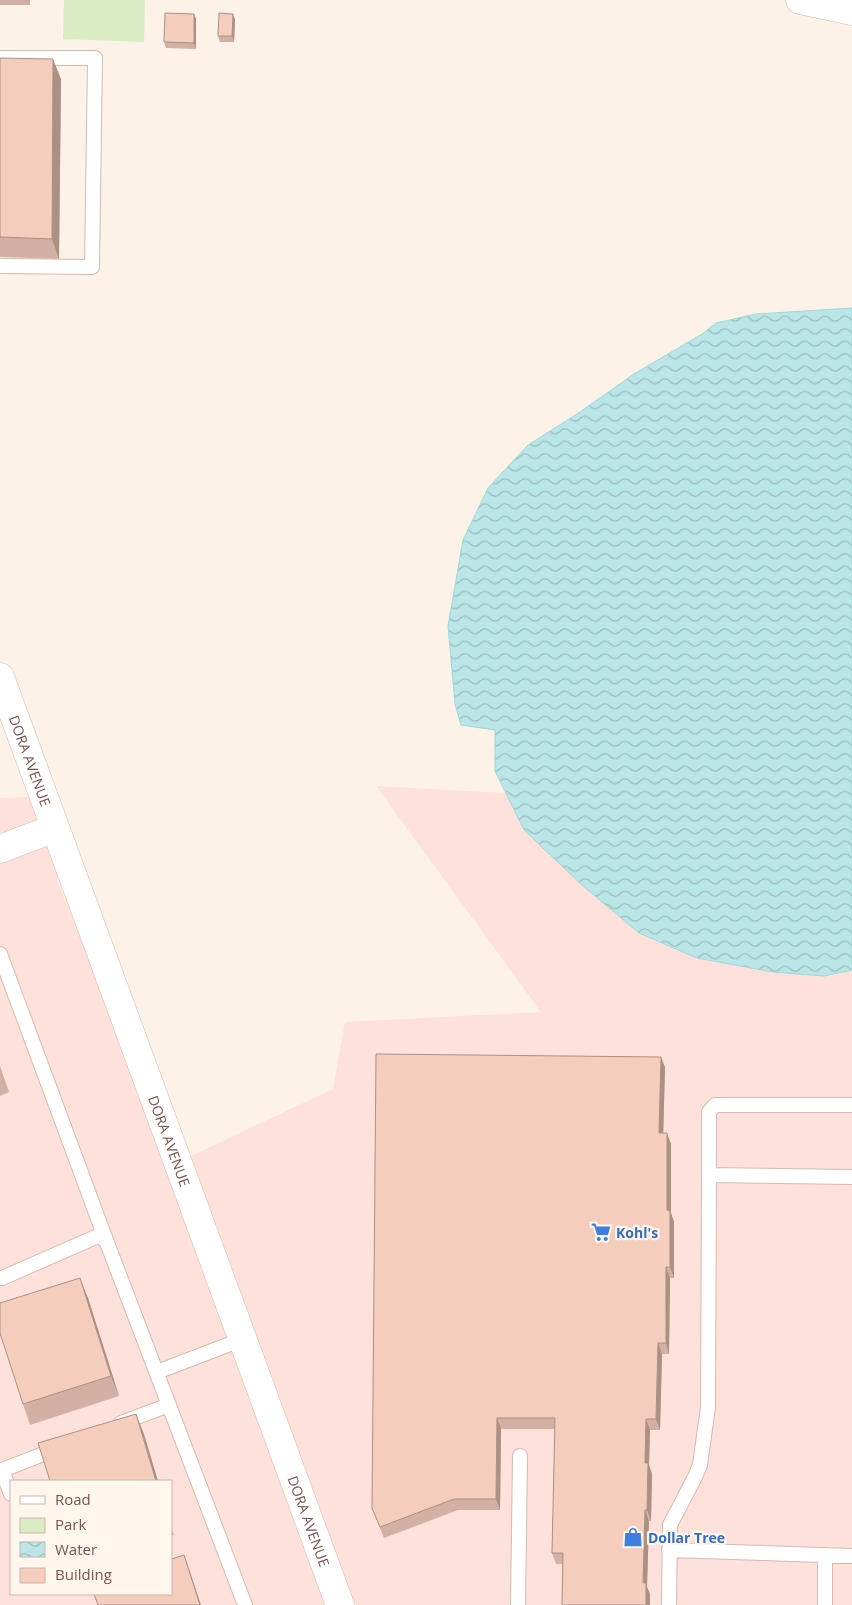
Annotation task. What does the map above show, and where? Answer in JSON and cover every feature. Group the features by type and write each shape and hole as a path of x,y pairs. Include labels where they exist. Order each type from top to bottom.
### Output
{"street":[{"path":"800,0 852,11"},
{"name":"DORA AVENUE","path":"0,677 340,1605"},
{"path":"0,849 56,828"}],"lane":[{"path":"0,58 95,58 92,267 0,266"},
{"path":"0,954 106,1240 245,1605"},
{"path":"669,1605 670,1525 700,1465 708,1408 710,1112 715,1105 852,1105"},
{"path":"709,1175 852,1177"},
{"path":"2,1278 98,1236 106,1240"},
{"path":"157,1372 243,1339"},
{"path":"104,1430 169,1405"},
{"path":"10,1491 2,1470 67,1445"},
{"path":"518,1605 520,1456"},
{"path":"669,1550 852,1556"},
{"path":"825,1555 825,1605"}],"shaded area":[{"path":"376,786 506,793 524,830 773,972 824,976 852,970 852,1605 355,1605 191,1156 333,1089 345,1022 541,1012"},
{"path":"29,797 58,876 57,881 76,925 325,1605 0,1605 0,798"}],"green space":[{"path":"64,0 145,0 144,42 63,39"}],"water":[{"path":"852,308 852,970 824,976 773,972 697,958 639,933 583,886 524,830 495,771 495,730 461,725 455,704 448,626 463,540 488,488 528,445 580,412 634,374 702,334 716,323 756,314"}],"building":[{"path":"165,13 194,14 194,43 164,42"},
{"path":"219,13 233,14 232,36 218,36"},
{"path":"0,58 53,59 52,239 0,237"},
{"path":"376,1054 661,1057 659,1133 667,1133 667,1210 670,1211 670,1267 666,1267 666,1343 658,1343 656,1419 646,1419 645,1463 648,1463 643,1583 646,1583 646,1605 562,1605 563,1553 552,1553 555,1418 497,1418 496,1499 454,1499 380,1527 372,1508"},
{"path":"80,1278 111,1376 23,1404 0,1333 0,1303"},
{"path":"136,1414 156,1480 50,1480 38,1443"},
{"path":"184,1555 200,1605 98,1605 94,1595 172,1595 172,1559"}],"place":[{"name":"Kohl's","path":"601,1232"},
{"name":"Dollar Tree","path":"633,1537"}]}
